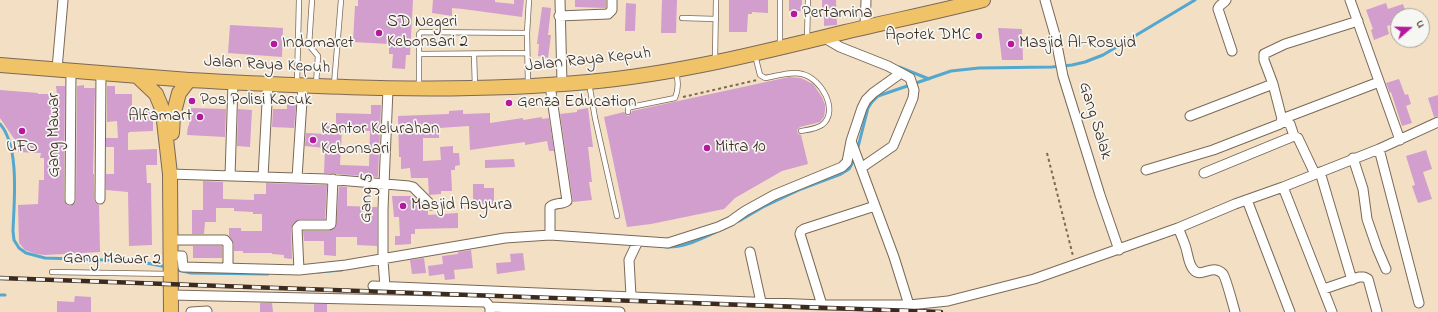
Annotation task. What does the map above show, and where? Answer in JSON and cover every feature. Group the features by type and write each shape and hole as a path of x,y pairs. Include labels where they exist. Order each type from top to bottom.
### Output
{"main road":[{"name":"Jalan Raya Kepuh","path":"0,65 100,72 138,77 233,83 419,90 589,82 676,70 754,54 956,3 983,0"},
{"path":"138,77 156,94 161,106 170,168"},
{"path":"171,312 170,168 173,116 179,93 189,80"}],"street":[{"name":"Gang Mawar","path":"63,0 64,70 70,200"},
{"path":"550,235 550,206 567,201 556,84 560,0"},
{"path":"559,16 608,14 612,10 612,0"},
{"path":"865,27 866,0"},
{"name":"Gang Salak","path":"1045,0 1055,35 1063,76 1100,195 1119,250"},
{"path":"1226,0 1218,9 1232,51"},
{"path":"1350,0 1400,140"},
{"path":"1352,280 1317,173 1298,138 1294,136 1290,124 1282,120 1273,84 1264,60 1264,54 1285,44 1358,21"},
{"path":"822,37 840,47 888,66 901,73 911,80 914,90 913,98 893,146 860,166"},
{"path":"100,72 100,199"},
{"path":"171,264 182,256 183,267 298,270 383,261 505,238 550,235 637,244 668,243 718,228 732,221 745,210 774,195 842,167 847,162 862,108 866,100 873,93 901,73"},
{"path":"1146,170 1213,150 1277,126 1282,120 1379,82"},
{"path":"230,176 233,83"},
{"path":"263,177 268,84"},
{"path":"1190,116 1273,84"},
{"path":"297,178 305,85"},
{"name":"Gang 5","path":"385,286 383,261 388,89"},
{"path":"373,286 822,305 910,305 958,299 1034,279 1119,250 1379,149 1438,122"},
{"path":"1204,173 1294,136"},
{"path":"852,141 910,305"},
{"path":"1379,149 1420,303"},
{"path":"1353,158 1363,189 1367,219 1386,269"},
{"path":"170,168 230,176 333,179 385,183 413,187 431,205"},
{"path":"298,270 297,228 300,225 331,224 333,179"},
{"path":"1283,187 1324,288 1332,312"},
{"path":"1247,200 1290,312"},
{"path":"822,305 800,234 801,231 875,206"},
{"path":"1178,228 1190,265 1194,270 1200,273 1212,269 1218,270 1224,275 1235,312"},
{"path":"171,240 225,240 228,244 228,268"},
{"path":"631,296 629,260 637,244"},
{"path":"750,252 761,302"},
{"path":"1324,288 1359,277 1364,277 1368,279 1377,312"},
{"path":"171,295 486,302 490,310 620,312"},
{"path":"191,312 207,312"}],"lane":[{"path":"299,0 305,85"},
{"path":"305,85 318,56 309,46 312,0"},
{"path":"334,87 340,0"},
{"path":"528,86 527,33 529,0"},
{"path":"715,62 716,0"},
{"path":"780,0 780,47"},
{"path":"807,41 808,0"},
{"path":"682,18 716,19"},
{"path":"419,90 419,34 422,32 527,33"},
{"path":"419,54 527,53"},
{"path":"474,54 475,88"},
{"path":"754,54 760,75 766,78 796,72 818,82 824,90 828,104 826,120 820,127 801,131"},
{"path":"628,112 628,108 631,107 675,98 679,84 676,70"},
{"path":"589,82 595,118 617,216"},
{"name":"Gang Mawar 2","path":"52,272 171,264"}],"path":[{"path":"675,98 766,78"},
{"path":"1047,153 1075,265"}],"building":[{"name":"SD Negeri Kebonsari 2","path":"358,0 413,0 410,55 406,55 405,69 392,68 393,54 389,54 389,44 353,42 355,6 358,6"},
{"path":"433,0 495,0 495,2 514,4 514,0 524,0 522,17 452,8 452,16 432,13"},
{"path":"575,0 606,0 606,8 575,7"},
{"path":"662,0 677,0 676,33 661,33"},
{"path":"729,0 768,0 768,13 752,12 752,14 748,14 747,32 729,32"},
{"path":"789,0 802,0 802,11 789,11"},
{"path":"822,0 836,0 837,25 824,26"},
{"path":"626,3 636,4 635,31 625,31"},
{"path":"1386,3 1388,9 1390,8 1390,25 1387,26 1389,34 1374,40 1371,30 1373,29 1366,10"},
{"path":"1403,4 1404,8 1391,8"},
{"path":"542,7 551,8 548,35 551,35 548,58 538,56 539,44 537,44"},
{"path":"230,25 283,28 282,57 228,53"},
{"name":"Masjid Al-Rosyid","path":"998,28 1022,29 1023,60 1002,60"},
{"name":"Mitra 10","path":"789,77 801,78 813,84 822,97 825,105 824,117 820,122 800,127 797,130 798,134 801,135 808,164 782,171 735,198 724,209 651,224 627,227 604,117 624,112 628,116 632,111"},
{"path":"1399,79 1405,95 1408,94 1411,104 1406,106 1412,123 1402,126 1391,92 1390,93 1386,83"},
{"path":"84,85 84,88 95,88 93,174 94,199 99,205 100,252 45,255 36,254 25,250 19,243 18,205 38,204 39,180 44,180 44,158 40,158 41,153 18,152 17,143 0,118 0,90 38,94 57,94 56,86 65,86 64,200 67,205 70,206 75,203 76,200 77,86"},
{"path":"107,86 115,86 115,94 132,94 132,110 153,110 153,131 128,133 128,150 157,149 157,165 146,165 147,183 151,183 152,245 129,246 128,192 106,190 106,174 114,174 114,147 106,147 106,138 118,138 117,121 107,122"},
{"path":"1438,95 1438,116 1434,117 1428,98"},
{"path":"287,104 296,105 294,128 272,127 273,109 287,109"},
{"path":"371,105 381,105 378,177 324,173 325,148 305,146 306,133 326,134 326,126 336,127 336,113 371,114","holes":["342,130 370,131 369,166 340,165"]},
{"path":"190,108 226,109 225,137 187,135"},
{"path":"588,108 593,147 588,147 592,182 589,182 592,200 573,202 560,114 577,112 577,110"},
{"path":"238,109 252,110 250,147 237,146"},
{"path":"463,110 463,114 490,113 490,123 523,118 523,120 542,117 542,119 549,118 554,151 549,151 547,141 525,145 525,142 470,150 469,126 439,128 439,138 423,138 423,161 441,160 440,147 453,146 453,153 459,153 460,165 455,166 455,170 451,170 452,191 441,191 441,194 429,195 428,178 411,178 410,168 401,169 401,157 399,157 398,116 449,114 449,111"},
{"path":"1426,150 1432,169 1423,172 1432,199 1418,203 1412,186 1415,185 1406,156"},
{"path":"514,159 515,167 485,168 485,160"},
{"path":"203,181 223,182 223,199 254,200 254,194 266,194 266,183 327,185 325,219 300,219 293,224 291,228 292,259 284,258 284,255 272,253 243,253 243,251 234,251 234,244 229,236 229,228 241,228 241,231 262,231 262,214 234,211 234,208 216,208 216,222 205,222 204,234 192,234 192,210 203,210"},
{"path":"473,184 484,184 484,188 494,188 494,204 473,204"},
{"path":"339,186 347,187 347,206 377,207 377,246 357,245 357,237 336,237 336,256 324,255 324,241 304,241 303,231 329,231 336,227"},
{"path":"392,196 413,196 428,210 428,215 458,213 458,228 415,229 415,234 411,234 411,244 395,245 395,236 400,236 399,217 394,217"},
{"path":"193,246 222,246 222,258 193,258"},
{"path":"471,250 473,268 454,270 455,279 445,280 444,274 429,276 428,266 443,264 442,256 458,254 458,252"},
{"path":"523,253 525,270 497,274 496,263 511,262 510,254"},
{"path":"424,258 426,273 412,274 410,260"},
{"path":"75,296 91,297 91,312 57,312 57,301 74,302"},
{"path":"260,303 272,303 273,312 260,312"},
{"path":"314,304 327,304 327,312 314,312"}],"waterway":[{"path":"857,151 868,108 878,96 951,71 979,68 1052,67 1085,62 1103,55 1195,0"},
{"path":"899,67 929,79"},
{"path":"0,124 11,146 15,190 13,231 14,240 19,248 26,253 45,258 136,261 167,267"},
{"path":"739,221 763,207 801,189 841,174 849,169 855,158"},
{"path":"666,247 686,245 716,232"},
{"path":"174,269 191,273 268,274"},
{"path":"318,272 342,270"},
{"path":"0,295 5,295"}],"railway":[{"path":"0,278 941,312"}],"place":[{"name":"Pertamina","path":"794,14"},
{"name":"SD Negeri Kebonsari 2","path":"379,33"},
{"name":"Apotek DMC","path":"979,36"},
{"name":"Indomaret","path":"274,44"},
{"name":"Masjid Al-Rosyid","path":"1011,44"},
{"name":"Pos Polisi Kacuk","path":"192,101"},
{"name":"Genza Education","path":"509,103"},
{"name":"Alfamart","path":"200,117"},
{"name":"UFO","path":"22,131"},
{"name":"Kantor Kelurahan Kebonsari","path":"313,140"},
{"name":"Mitra 10","path":"707,148"},
{"name":"Masjid Asyura","path":"403,206"}]}
